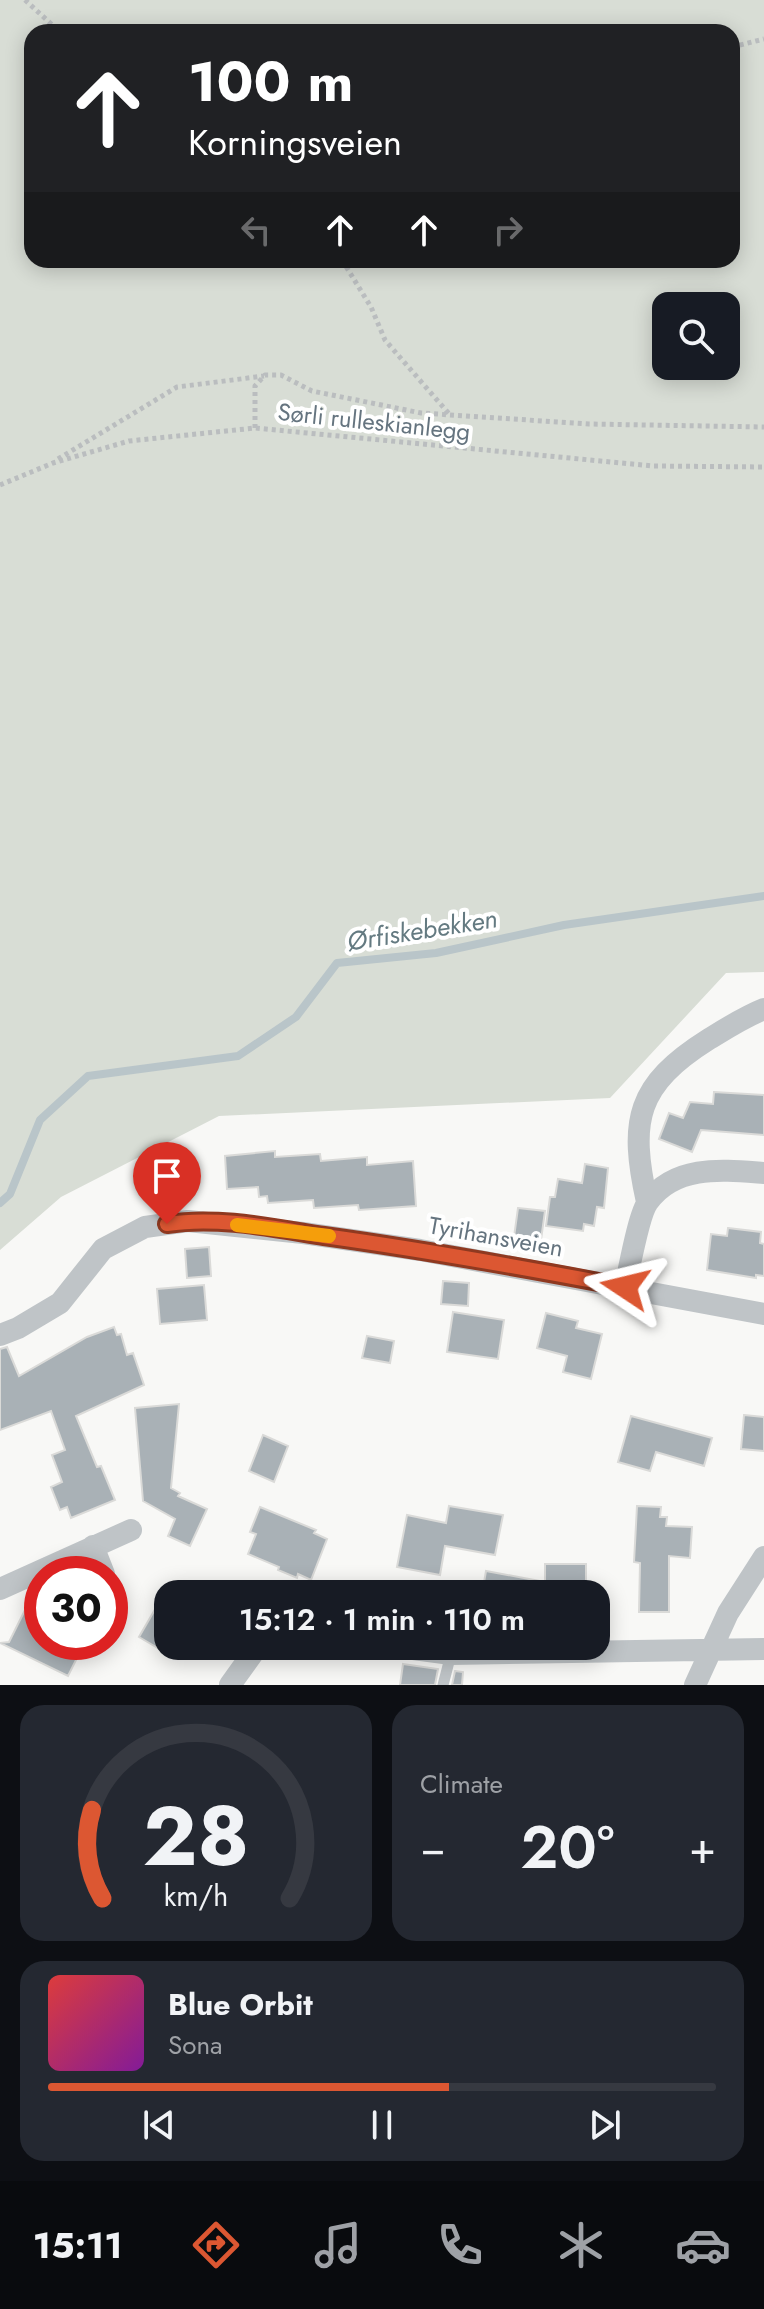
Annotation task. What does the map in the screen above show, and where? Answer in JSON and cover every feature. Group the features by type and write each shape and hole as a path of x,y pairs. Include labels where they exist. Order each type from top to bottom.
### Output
{"street":[{"path":"625,1287 647,1202 638,1163 640,1120 652,1087 679,1058 747,1015 764,1009"},
{"path":"647,1202 672,1181 693,1172 764,1173"},
{"name":"Tyrihansveien","path":"0,1335 60,1303 103,1249 145,1227 188,1221 217,1222 420,1250 764,1314"},
{"path":"0,1589 131,1530"},
{"path":"93,1546 97,1556"},
{"path":"695,1685 728,1613 764,1557"},
{"path":"610,1651 764,1649"},
{"path":"230,1685 248,1660"}],"lane":[{"path":"443,1685 449,1660"}],"path":[{"path":"25,0 51,24"},
{"path":"740,45 764,39"},
{"path":"347,268 371,307 385,340 450,415"},
{"path":"53,463 177,387 265,375"},
{"name":"Sørli rulleskianlegg","path":"764,427 589,424 421,413 312,391 281,375 265,375 255,386 255,428 653,466 764,467"},
{"path":"0,485 53,463 129,441 255,428"}],"shaded area":[{"path":"0,0 764,0 764,972 726,973 610,1098 219,1116 61,1197 0,1250"}],"building":[{"path":"714,1092 764,1095 764,1135 701,1130 692,1152 659,1139 669,1113 683,1118 690,1102 713,1104"},
{"path":"275,1151 275,1157 320,1154 321,1161 367,1157 367,1165 413,1161 416,1206 359,1210 358,1205 314,1208 313,1200 268,1203 267,1196 259,1197 258,1187 227,1189 225,1156"},
{"path":"585,1164 608,1168 604,1208 597,1207 594,1226 584,1224 583,1231 546,1226 550,1197 555,1197 558,1179 582,1183"},
{"path":"518,1208 545,1211 541,1240 514,1237"},
{"path":"728,1228 761,1232 764,1276 756,1275 756,1278 707,1270 711,1234 727,1236"},
{"path":"209,1247 211,1276 187,1278 185,1249"},
{"path":"443,1281 469,1283 468,1306 441,1304"},
{"path":"204,1285 207,1320 160,1324 157,1289"},
{"path":"453,1312 504,1320 498,1359 447,1352"},
{"path":"546,1313 578,1321 576,1328 602,1334 591,1379 563,1372 567,1356 537,1348"},
{"path":"114,1327 117,1335 121,1334 127,1355 133,1353 144,1385 76,1416 97,1467 101,1466 115,1500 71,1518 67,1507 60,1510 51,1487 62,1482 52,1455 65,1450 51,1411 0,1430 0,1349 7,1347 19,1376 87,1337"},
{"path":"367,1336 394,1341 390,1363 362,1358"},
{"path":"179,1404 171,1488 180,1493 178,1496 207,1509 190,1546 168,1536 175,1519 143,1501 135,1408"},
{"path":"744,1415 764,1417 764,1451 741,1449"},
{"path":"631,1416 712,1438 704,1466 656,1452 650,1471 618,1462"},
{"path":"263,1435 288,1446 274,1482 249,1471"},
{"path":"449,1506 503,1515 495,1555 445,1546 440,1575 397,1567 407,1515 446,1523"},
{"path":"637,1506 661,1507 660,1517 667,1517 666,1526 692,1527 690,1558 669,1556 669,1612 639,1612 640,1563 634,1562"},
{"path":"260,1507 316,1530 314,1533 327,1539 311,1580 298,1574 297,1578 248,1554 256,1534 250,1532"},
{"path":"545,1564 586,1564 586,1580 545,1580"},
{"path":"486,1571 534,1580 484,1580"},
{"path":"154,1611 154,1646 139,1637"},
{"path":"24,1612 24,1655 0,1643 9,1642"},
{"path":"35,1660 76,1660 68,1676"},
{"path":"403,1664 438,1669 435,1685 400,1685"},
{"path":"455,1671 463,1672 462,1685 452,1685"}],"waterway":[{"name":"Ørfiskebekken","path":"0,1203 10,1194 40,1120 88,1076 238,1056 296,1017 337,963 436,953 564,925 764,896"}],"slow traffic":[{"path":"237,1225 329,1236"}],"route":[{"path":"167,1224 217,1222 303,1233 420,1250 625,1287"}]}
